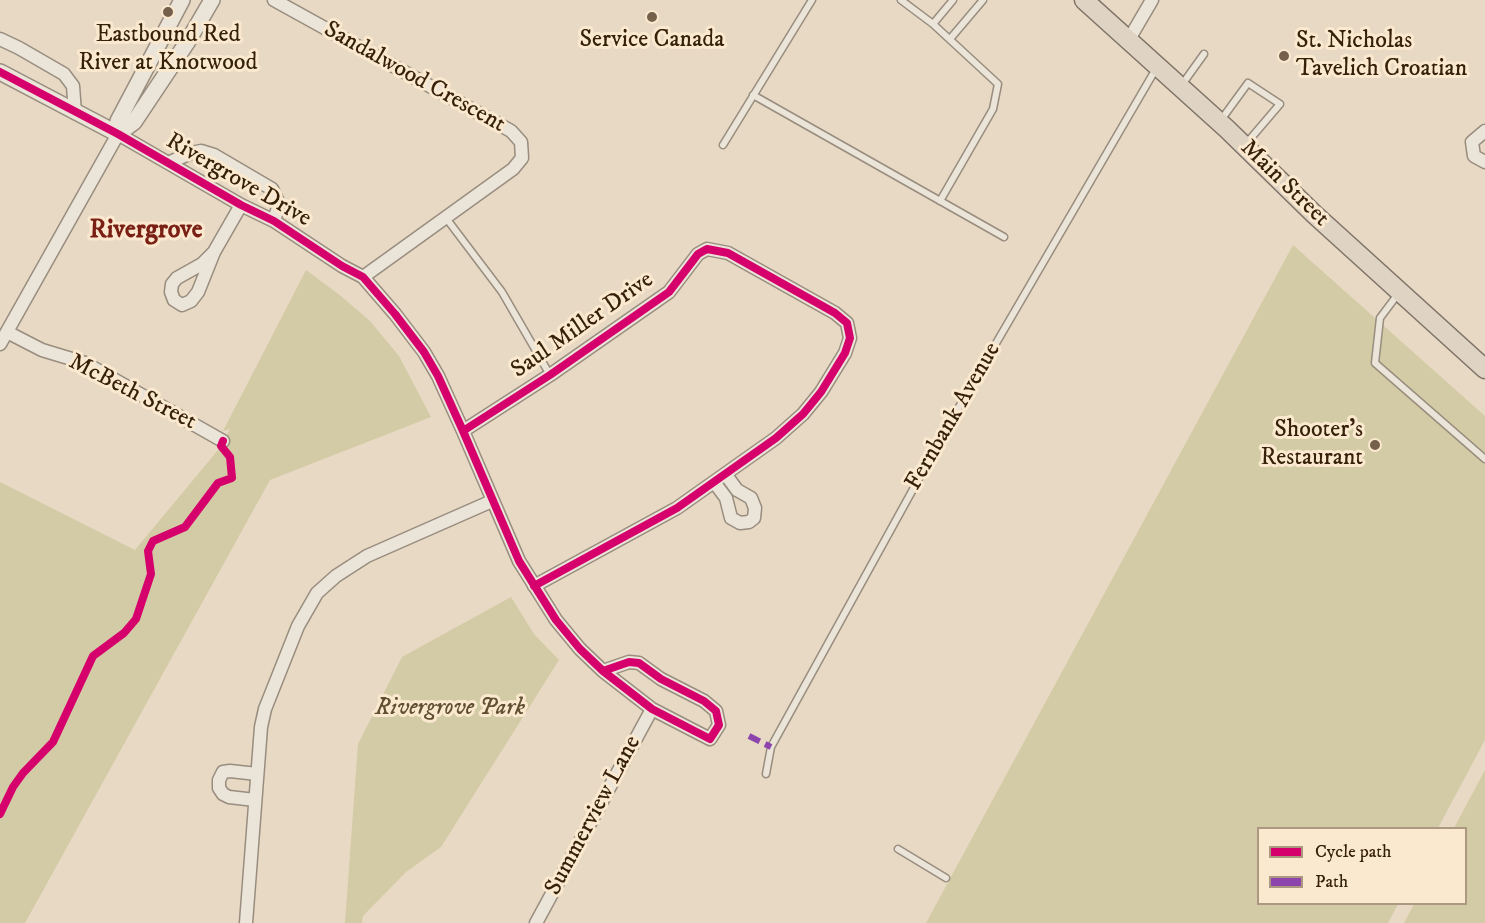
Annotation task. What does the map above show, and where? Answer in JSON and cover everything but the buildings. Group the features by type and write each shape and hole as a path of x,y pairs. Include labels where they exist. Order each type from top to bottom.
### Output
{"main road":[{"name":"Main Street","path":"1084,0 1485,369"}],"street":[{"path":"0,344 118,134 118,121 182,0"},
{"path":"118,134 132,126 212,0"},
{"name":"Sandalwood Crescent","path":"274,0 511,131 520,142 522,158 513,169 363,277"},
{"path":"1128,41 1152,0"},
{"path":"0,39 64,74 73,86 75,113"},
{"name":"Rivergrove Drive","path":"0,72 118,134 273,221 363,277 424,352 438,376 519,561 556,620 580,649 603,670 651,709 710,739 718,726 716,711 704,701 661,679 639,663 628,662 603,670"},
{"path":"1485,131 1472,142 1474,156 1485,162"},
{"name":"Rivergrove Drive","path":"168,164 191,153 201,151 214,155 272,189 279,204 273,221"},
{"path":"214,252 242,205"},
{"name":"Saul Miller Drive","path":"464,431 550,375 669,292 698,254 707,249 728,253 835,313 847,324 850,338 845,353 821,392 803,414 776,438 677,508 534,586"},
{"name":"McBeth Street","path":"7,332 42,350 85,363 223,441"},
{"path":"714,482 726,498 731,518 740,523 749,522 754,518 755,508 751,498 737,490 726,475"},
{"path":"246,923 261,727 265,709 298,626 317,593 336,576 367,556 492,501"},
{"name":"Summerview Lane","path":"536,923 651,709"},
{"path":"255,800 229,797 223,794 219,788 219,780 223,772 257,774"}],"lane":[{"path":"723,145 812,0"},
{"path":"902,0 933,24 998,84 993,109 940,201"},
{"path":"933,24 953,0"},
{"path":"950,39 983,0"},
{"path":"1180,87 1204,54"},
{"name":"Fernbank Avenue","path":"766,774 771,747 909,497 961,403 1157,66"},
{"path":"1219,122 1248,83 1280,104 1245,146"},
{"path":"753,96 1004,237"},
{"path":"445,217 502,291 550,375"},
{"path":"1400,292 1380,318 1375,363 1485,459"},
{"path":"898,849 946,878"}],"green space":[{"path":"1293,245 1485,416 1485,740 1439,827 1257,827 1257,905 1397,905 1388,923 926,923"},
{"path":"306,270 370,321 399,356 431,417 270,480 25,923 0,923 0,482 135,550 218,450 230,429 223,431"},
{"name":"Rivergrove Park","path":"511,597 534,634 559,660 441,847 406,872 363,916 362,923 345,923 358,744 402,657"},
{"path":"1485,770 1485,923 1404,923 1413,905 1467,905 1467,827 1455,827"}],"marked path":[{"path":"749,736 771,747"}],"cycle path":[{"path":"0,72 118,134 241,205 274,221 342,266 363,277 424,352 438,376 519,561 556,620 580,649 603,671 652,709 710,739 719,725 716,711 704,701 661,679 639,663 629,662 603,671"},
{"path":"463,431 550,375 669,292 698,254 707,249 728,253 835,313 847,323 850,338 845,353 821,392 803,414 776,438 677,508 534,586"},
{"path":"0,814 13,787 23,773 53,742 93,656 124,633 136,619 151,574 148,551 153,541 185,527 218,483 232,478 230,457 221,446 223,441"}],"place":[{"name":"Eastbound Red River at Knotwood","path":"168,12"},
{"name":"Service Canada","path":"652,17"},
{"name":"St. Nicholas Tavelich Croatian","path":"1284,56"},
{"name":"Shooter's Restaurant","path":"1375,445"}],"district":[{"name":"Rivergrove","path":"146,232"}]}
